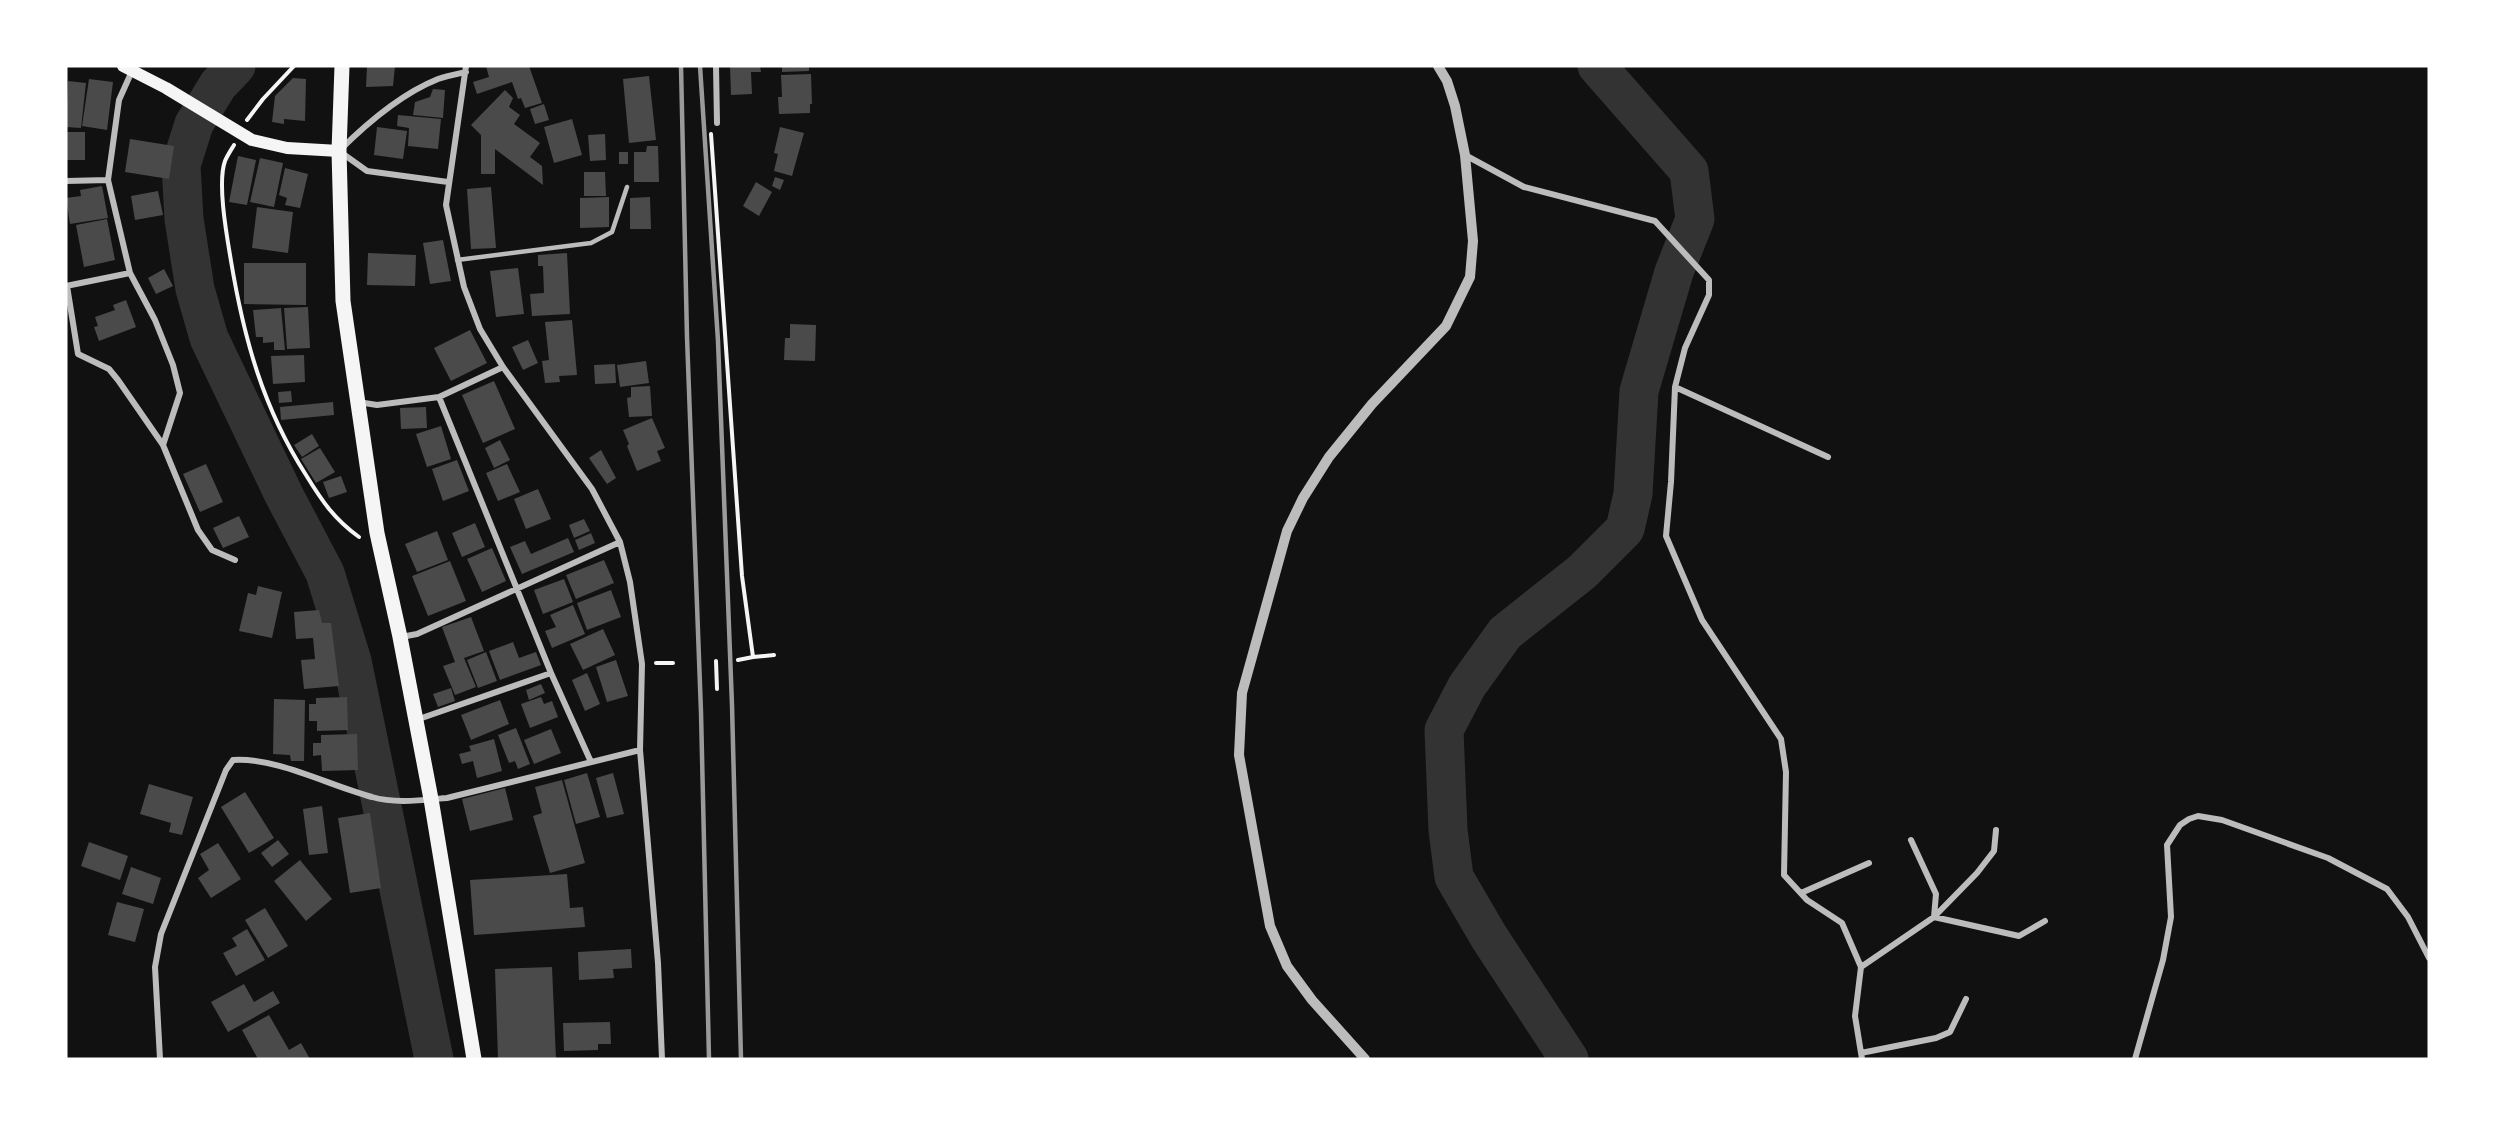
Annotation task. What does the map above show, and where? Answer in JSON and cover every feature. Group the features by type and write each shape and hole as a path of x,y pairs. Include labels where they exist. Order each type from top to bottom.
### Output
{"main road":[{"path":"342,66 339,151 343,301 377,533 400,637 431,799 474,1059"},
{"path":"128,68 252,140 287,148 339,151"}],"street":[{"path":"716,66 717,123"},
{"path":"1365,1059 1311,1000 1287,966 1270,926 1239,755 1242,693 1287,531 1303,498 1329,458 1372,404 1446,326 1470,277 1473,241 1465,155 1455,106 1447,81 1438,66"},
{"path":"128,68 119,100 108,180 130,273 155,320 173,365 180,393 163,445"},
{"path":"448,182 367,171 339,151 361,130 414,92 438,79 466,69 446,205 464,287 480,329 503,367 592,489 620,542 630,582 642,664 640,750 658,963 662,1059"},
{"path":"1465,155 1524,187 1655,221 1709,280 1708,295 1685,348 1675,387 1666,536 1702,620 1781,739 1786,772 1784,875 1801,893 1842,924 1861,967 1856,1016 1861,1056 1936,1038 1950,1032 1966,999"},
{"path":"66,181 108,180"},
{"path":"130,273 66,286 78,354 109,369 163,445 198,530 212,550 235,560"},
{"path":"358,402 377,405 440,397 503,367"},
{"path":"1675,387 1828,457"},
{"path":"440,397 551,673 591,762"},
{"path":"400,637 417,634 620,542"},
{"path":"416,720 551,673"},
{"path":"159,1059 155,967 161,934 226,770 233,760 259,761 375,798 406,800 447,798 640,750"},
{"path":"2135,1059 2163,960 2171,917 2167,845 2180,825 2189,819 2198,816 2222,820 2328,858 2387,889 2408,916 2429,958"},
{"path":"1861,967 1934,917 1977,873 1994,850 1996,830"},
{"path":"1911,840 1936,894 1934,917"},
{"path":"1801,893 1869,863"},
{"path":"1934,917 2019,936 2045,921"}],"lane":[{"path":"457,260 591,243 612,232 627,187"}],"path":[{"path":"294,66 263,99 224,162 225,226 237,303 260,386 293,456 339,523 360,538 377,533"},
{"path":"717,123 711,131 714,178 742,576 753,657"},
{"path":"738,660 774,655"},
{"path":"716,661 717,689"}],"building":[{"path":"367,66 395,66 393,86 366,87"},
{"path":"486,66 529,66 542,103 525,108 521,98 518,99 512,82 477,94 473,82 489,77"},
{"path":"730,66 760,66 761,72 751,72 752,94 731,95"},
{"path":"782,66 809,66 809,71 782,72"},
{"path":"811,74 810,113 779,114 778,97 782,97 781,75"},
{"path":"649,76 656,140 629,143 623,79"},
{"path":"293,78 306,79 305,121 284,119 284,124 272,122 275,96"},
{"path":"89,79 113,82 107,130 82,126"},
{"path":"68,81 86,83 81,128 66,127"},
{"path":"433,89 445,90 443,118 413,115 415,102 430,97"},
{"path":"505,90 513,98 509,107 520,115 514,124 540,143 530,157 542,166 543,185 495,149 495,174 481,174 481,135 471,125"},
{"path":"544,104 549,120 535,124 530,109"},
{"path":"398,115 441,119 438,149 408,146 409,128 397,126"},
{"path":"572,119 582,155 554,163 544,127"},
{"path":"377,127 407,131 403,159 374,155"},
{"path":"780,127 804,133 792,176 774,171 778,154 774,153"},
{"path":"66,132 85,132 85,160 66,160"},
{"path":"605,134 606,160 590,161 588,135"},
{"path":"130,139 174,146 169,179 125,172"},
{"path":"647,146 658,146 659,182 634,182 634,152 646,152"},
{"path":"619,152 628,152 628,164 619,164"},
{"path":"238,156 256,160 247,205 229,202"},
{"path":"260,158 283,163 274,207 250,202"},
{"path":"285,168 308,174 300,208 285,205 287,198 279,195"},
{"path":"584,172 605,172 606,196 584,196"},
{"path":"775,177 784,180 780,190 772,186"},
{"path":"756,182 772,192 759,216 743,206"},
{"path":"102,186 108,218 70,224 66,198 81,196 80,190"},
{"path":"491,187 496,248 471,249 467,189"},
{"path":"158,191 163,215 135,220 131,196"},
{"path":"609,197 609,227 580,228 580,198"},
{"path":"650,197 651,229 630,229 630,198"},
{"path":"257,207 293,212 288,253 252,248"},
{"path":"107,219 115,260 84,267 76,225"},
{"path":"443,240 451,281 430,284 423,243"},
{"path":"368,253 416,255 415,286 367,285"},
{"path":"567,253 570,314 532,316 530,294 544,293 543,266 538,266 538,255"},
{"path":"244,263 306,263 306,305 244,304"},
{"path":"518,268 524,314 496,317 490,271"},
{"path":"164,269 173,286 156,294 148,278"},
{"path":"126,300 136,327 99,341 94,327 98,326 95,317 115,310 113,305"},
{"path":"308,307 310,348 287,349 284,308"},
{"path":"281,308 285,350 274,350 274,342 263,343 263,337 256,337 253,310"},
{"path":"572,320 577,375 559,376 560,382 545,383 542,361 549,360 545,322"},
{"path":"790,324 816,325 815,361 784,360 785,338 790,338"},
{"path":"470,330 487,363 451,381 434,348"},
{"path":"528,340 538,363 523,370 512,347"},
{"path":"304,355 305,382 273,384 271,356"},
{"path":"646,361 649,383 620,387 617,365"},
{"path":"615,364 616,383 595,384 594,365"},
{"path":"494,381 515,429 483,443 462,395"},
{"path":"650,386 652,416 629,417 627,398 631,397 631,387"},
{"path":"291,391 292,402 279,403 278,392"},
{"path":"333,402 334,415 281,420 280,407"},
{"path":"426,407 427,428 401,429 400,408"},
{"path":"652,418 665,448 657,451 661,461 637,471 623,430"},
{"path":"441,426 451,459 427,467 416,434"},
{"path":"312,434 319,446 302,457 294,445"},
{"path":"500,440 510,460 494,468 485,448"},
{"path":"320,448 335,472 316,483 301,459"},
{"path":"601,450 616,478 607,484 589,458"},
{"path":"457,460 469,491 443,501 432,469"},
{"path":"206,464 223,502 200,512 183,474"},
{"path":"507,464 520,492 498,501 486,473"},
{"path":"341,476 347,492 329,498 323,482"},
{"path":"538,489 551,519 526,529 514,499"},
{"path":"239,516 249,537 223,548 213,528"},
{"path":"584,519 590,531 574,538 569,525"},
{"path":"475,523 485,547 462,557 452,533"},
{"path":"437,531 448,560 417,572 405,544"},
{"path":"591,533 595,543 579,550 575,540"},
{"path":"568,538 574,552 522,574 510,547 525,541 531,554"},
{"path":"492,548 506,581 482,592 467,559"},
{"path":"604,560 614,583 576,599 566,575"},
{"path":"450,561 466,601 428,616 412,576"},
{"path":"564,579 573,602 543,614 534,590"},
{"path":"258,586 282,592 272,638 239,631 248,593 256,595"},
{"path":"611,590 621,617 587,630 577,603"},
{"path":"573,605 585,634 552,648 545,631 556,627 550,615"},
{"path":"319,610 322,623 331,623 339,686 304,689 301,660 315,659 313,638 296,639 294,612"},
{"path":"471,617 484,651 464,658 476,687 455,695 443,666 455,662 442,627"},
{"path":"603,629 615,655 583,670 570,644"},
{"path":"513,642 519,658 536,652 541,665 500,680 489,651"},
{"path":"486,652 497,681 478,688 467,660"},
{"path":"616,660 628,696 607,702 596,667"},
{"path":"587,673 600,704 585,711 572,680"},
{"path":"541,684 545,693 529,700 526,690"},
{"path":"451,688 455,701 438,707 433,694"},
{"path":"347,697 348,730 317,731 317,721 309,721 309,704 316,704 316,698"},
{"path":"541,697 544,704 552,701 558,717 530,728 521,704"},
{"path":"274,699 305,700 304,761 291,761 290,755 273,754"},
{"path":"500,700 509,724 471,740 461,715"},
{"path":"516,728 530,764 518,769 515,761 509,763 498,735"},
{"path":"551,729 561,753 534,764 524,740"},
{"path":"357,734 358,770 322,771 321,755 313,756 313,743 321,743 321,735"},
{"path":"494,739 502,771 477,778 473,761 462,764 459,754 471,751 469,746"},
{"path":"587,773 600,817 576,824 564,780"},
{"path":"613,773 624,814 607,818 596,778"},
{"path":"562,780 585,863 550,873 533,816 542,813 535,787"},
{"path":"149,784 193,797 182,835 169,832 171,823 140,814"},
{"path":"505,788 513,820 470,831 462,799"},
{"path":"245,792 274,838 249,853 221,807"},
{"path":"322,806 328,853 309,855 303,809"},
{"path":"370,813 381,888 350,893 338,818"},
{"path":"278,840 289,854 272,867 261,853"},
{"path":"89,842 128,856 120,880 81,866"},
{"path":"218,843 241,879 211,898 198,878 209,870 200,854"},
{"path":"300,860 332,899 306,921 274,881"},
{"path":"131,867 161,878 153,904 122,894"},
{"path":"567,874 570,908 583,907 585,927 474,935 470,880"},
{"path":"117,902 144,909 135,942 108,935"},
{"path":"265,908 288,946 268,958 245,920"},
{"path":"247,929 265,960 236,976 223,953 237,946 232,938"},
{"path":"631,949 632,968 613,969 614,978 579,980 578,952"},
{"path":"552,967 556,1059 498,1059 495,969"},
{"path":"244,984 254,1002 273,991 280,1003 228,1032 211,1002"},
{"path":"269,1015 289,1050 301,1043 310,1059 258,1059 242,1030"},
{"path":"610,1022 611,1044 598,1044 598,1050 564,1051 563,1023"}],"waterway":[{"path":"236,66 218,85 194,124 181,165 184,219 195,289 209,338 284,495 325,573 352,661 434,1059"},
{"path":"1569,1059 1489,937 1454,877 1448,830 1444,730 1467,686 1505,633 1582,572 1625,529 1633,494 1639,391 1674,272 1695,219 1689,171 1597,66"}],"railway":[{"path":"681,66 709,1059"},
{"path":"700,66 718,341 732,705 741,1059"}]}
